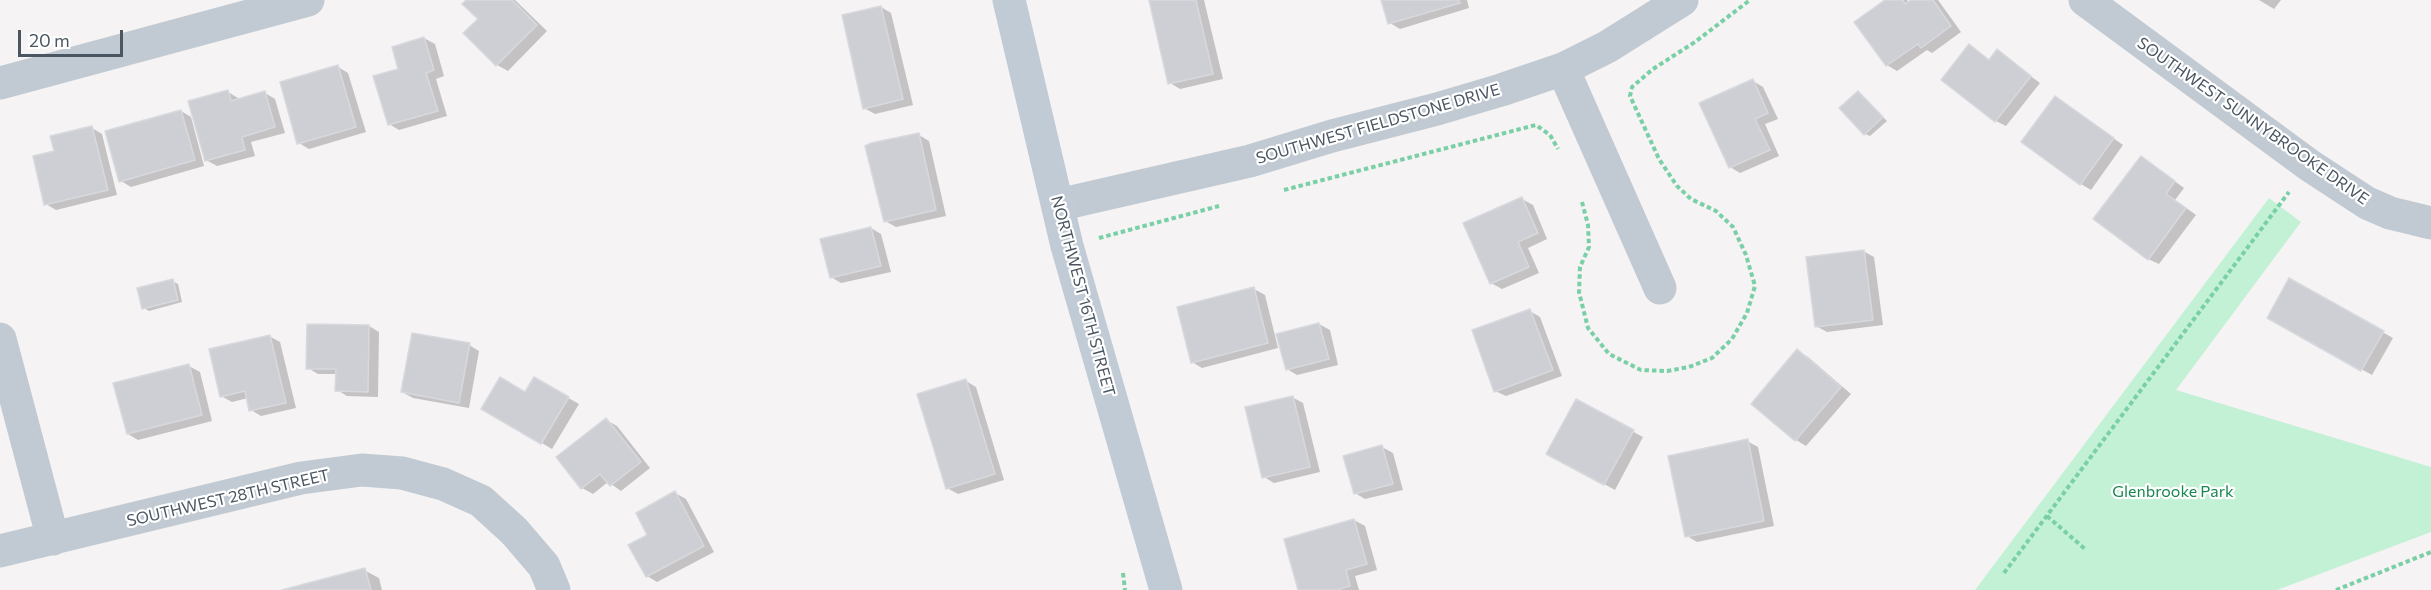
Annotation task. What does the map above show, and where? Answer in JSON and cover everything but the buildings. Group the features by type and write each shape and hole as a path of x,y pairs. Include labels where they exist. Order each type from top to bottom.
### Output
{"main road":[{"name":"NORTHWEST 16TH STREET","path":"1009,0 1067,246 1166,590"}],"street":[{"path":"0,83 308,0"},
{"name":"SOUTHWEST FIELDSTONE DRIVE","path":"1058,205 1250,160 1447,106 1563,69 1607,47 1682,0"},
{"name":"SOUTHWEST SUNNYBROOKE DRIVE","path":"2085,0 2309,165 2367,203 2390,213 2431,223"},
{"path":"1563,69 1660,288"},
{"path":"0,339 52,539"},
{"name":"SOUTHWEST 28TH STREET","path":"0,551 301,478 362,470 392,472 443,484 481,501 514,531 544,566 554,590"}],"path":[{"path":"1579,194 1588,225 1589,247 1580,267 1579,292 1588,328 1609,354 1641,370 1667,371 1689,367 1712,358 1732,339 1747,313 1755,286 1746,255 1733,227 1716,210 1691,199 1677,186 1650,142 1630,96 1632,87 1653,69 1695,42 1750,0"},
{"path":"1276,192 1536,126 1550,135 1560,152"},
{"path":"2004,573 2309,165"},
{"path":"1067,246 1230,204"},
{"path":"2047,516 2085,549"},
{"path":"2336,590 2431,552"}],"green space":[{"name":"Glenbrooke Park","path":"2269,198 2301,222 2176,390 2431,467 2431,532 2277,590 1975,590"}]}
